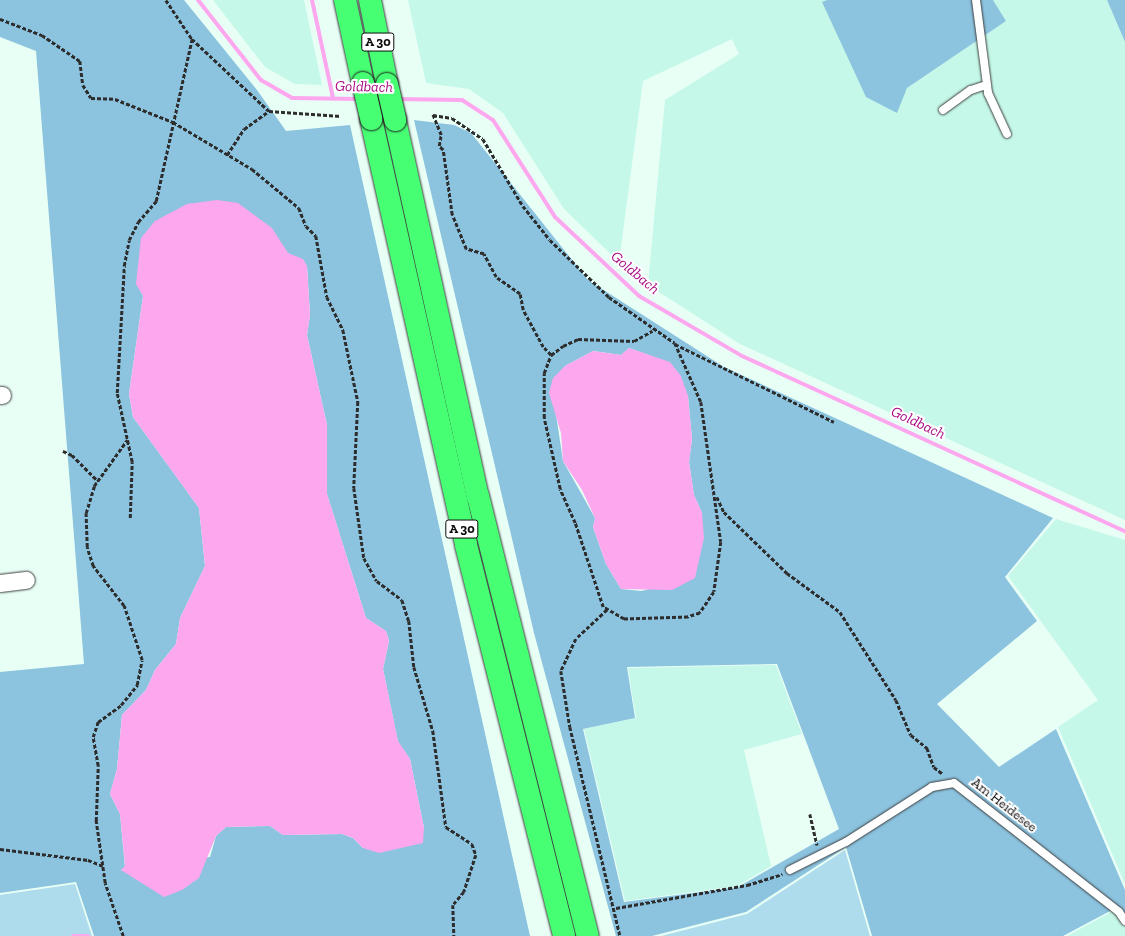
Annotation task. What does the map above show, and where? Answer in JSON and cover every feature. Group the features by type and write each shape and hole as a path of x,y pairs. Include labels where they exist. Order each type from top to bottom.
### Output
{"highway":[{"name":"A 30","path":"345,0 370,119 466,545 564,936"},
{"name":"A 30","path":"370,0 387,84 478,496 588,936"}],"street":[{"path":"0,582 26,580"}],"lane":[{"path":"976,0 986,85 1007,134"},
{"path":"943,110 971,90 986,85"},
{"name":"Am Heidesee","path":"790,870 819,855 932,787 954,783 1119,912 1125,921"}],"path":[{"path":"166,0 192,39 269,111 341,116"},
{"path":"0,19 42,35 80,61 83,85 91,98 115,99 173,122 271,182 298,208 321,251 327,297 343,330 358,402 354,488 364,558 377,581 402,600 409,621 414,667 433,731 446,827 472,844 476,855 464,892 453,905 454,936"},
{"path":"130,518 132,462 117,393 124,266 129,240 138,222 156,201 192,39"},
{"path":"228,155 244,129 269,111"},
{"path":"551,355 543,347 523,310 520,294 496,277 484,254 466,249 452,215 443,150 439,146 441,134 433,115 452,118 483,139 523,206 550,240 610,297 652,331 675,344 834,422"},
{"path":"652,331 634,341 578,339 551,355 541,396 552,459 560,489 607,610 624,619 648,620 700,613 714,592 720,563 721,542 716,495 701,402 675,344"},
{"path":"123,936 110,903 96,821 98,766 93,737 98,722 121,705 137,685 142,660 124,606 94,566 88,546 86,513 98,481 127,440"},
{"path":"63,451 72,455 98,481"},
{"path":"716,495 724,512 787,573 840,612 896,700 912,735 927,748 934,766 954,783"},
{"path":"607,610 576,639 562,671 570,727 616,908 620,936"},
{"path":"810,814 819,855"},
{"path":"0,850 88,860 103,866"},
{"path":"616,908 747,885 790,870"}],"green space":[{"path":"213,0 304,0 322,85 295,84 265,67"},
{"path":"408,0 827,0 823,2 907,88 1006,21 993,0 1107,0 1125,42 1125,520 740,344 648,285 665,100 739,54 732,39 643,81 619,262 564,209 503,113 469,89 426,83"},
{"path":"1056,519 1125,540 1125,884 1058,727 1098,700 1008,576"},
{"path":"776,665 802,734 744,750 771,866 737,886 625,901 584,729 636,718 628,668"},
{"path":"1113,911 1125,920 1125,936 1067,936"}],"shaded area":[{"path":"0,0 184,0 257,90 286,131 350,125 530,936 94,936 76,882 0,893 0,672 84,664 36,51 0,37","holes":["288,253 307,266 310,315 307,335 327,425 327,494 366,618 386,631 389,641 383,669 398,742 410,759 424,828 363,848 353,838 342,834 283,835 270,826 226,827 216,836 210,857 121,871 125,867 120,814 110,794 117,769 122,715 146,690 155,670 176,644 180,618 205,566 199,508 133,417 129,394 143,296 137,284"]},
{"path":"827,0 993,0 1006,21 907,88 897,113 866,97 822,2"},
{"path":"1107,0 1125,0 1125,42"},
{"path":"414,120 454,125 471,133 588,280 724,367 1053,518 1005,577 1037,621 937,704 999,767 1056,729 1125,890 1125,918 1112,910 1063,936 872,936 846,847 746,912 652,936 616,936 534,633","holes":["629,348 654,357 688,396 692,439 689,462 694,495 702,513 701,532 650,589 641,591 621,589 606,564 593,527 595,518 563,461 554,401 565,366 593,351 621,355","777,664 839,829 738,887 624,902 583,729 635,718 627,667"]},
{"path":"217,200 238,203 272,228 288,253 303,259 307,266 310,315 307,335 327,425 327,494 366,618 386,631 389,641 383,669 398,741 410,759 424,828 423,843 379,853 363,848 353,838 342,834 283,835 270,826 226,827 216,836 199,878 182,890 164,897 121,870 125,866 120,814 110,794 117,769 122,715 146,690 155,670 176,644 180,618 205,566 199,508 133,417 129,394 143,296 136,284 141,238 155,221 187,204"},
{"path":"629,348 670,362 681,376 688,396 692,439 689,462 694,495 702,513 704,538 695,578 672,590 621,589 606,564 593,527 595,518 582,490 563,461 561,433 549,393 553,378 565,366 593,351 621,355"},
{"path":"845,850 870,936 661,936 747,914"},
{"path":"75,884 92,936 0,936 0,895"}],"waterway":[{"name":"Goldbach","path":"198,0 261,80 292,98 360,99"},
{"path":"312,0 333,98"},
{"name":"Goldbach","path":"397,99 462,100 493,120 555,217 639,296 742,356 1125,531"},
{"path":"73,936 88,936"}]}
